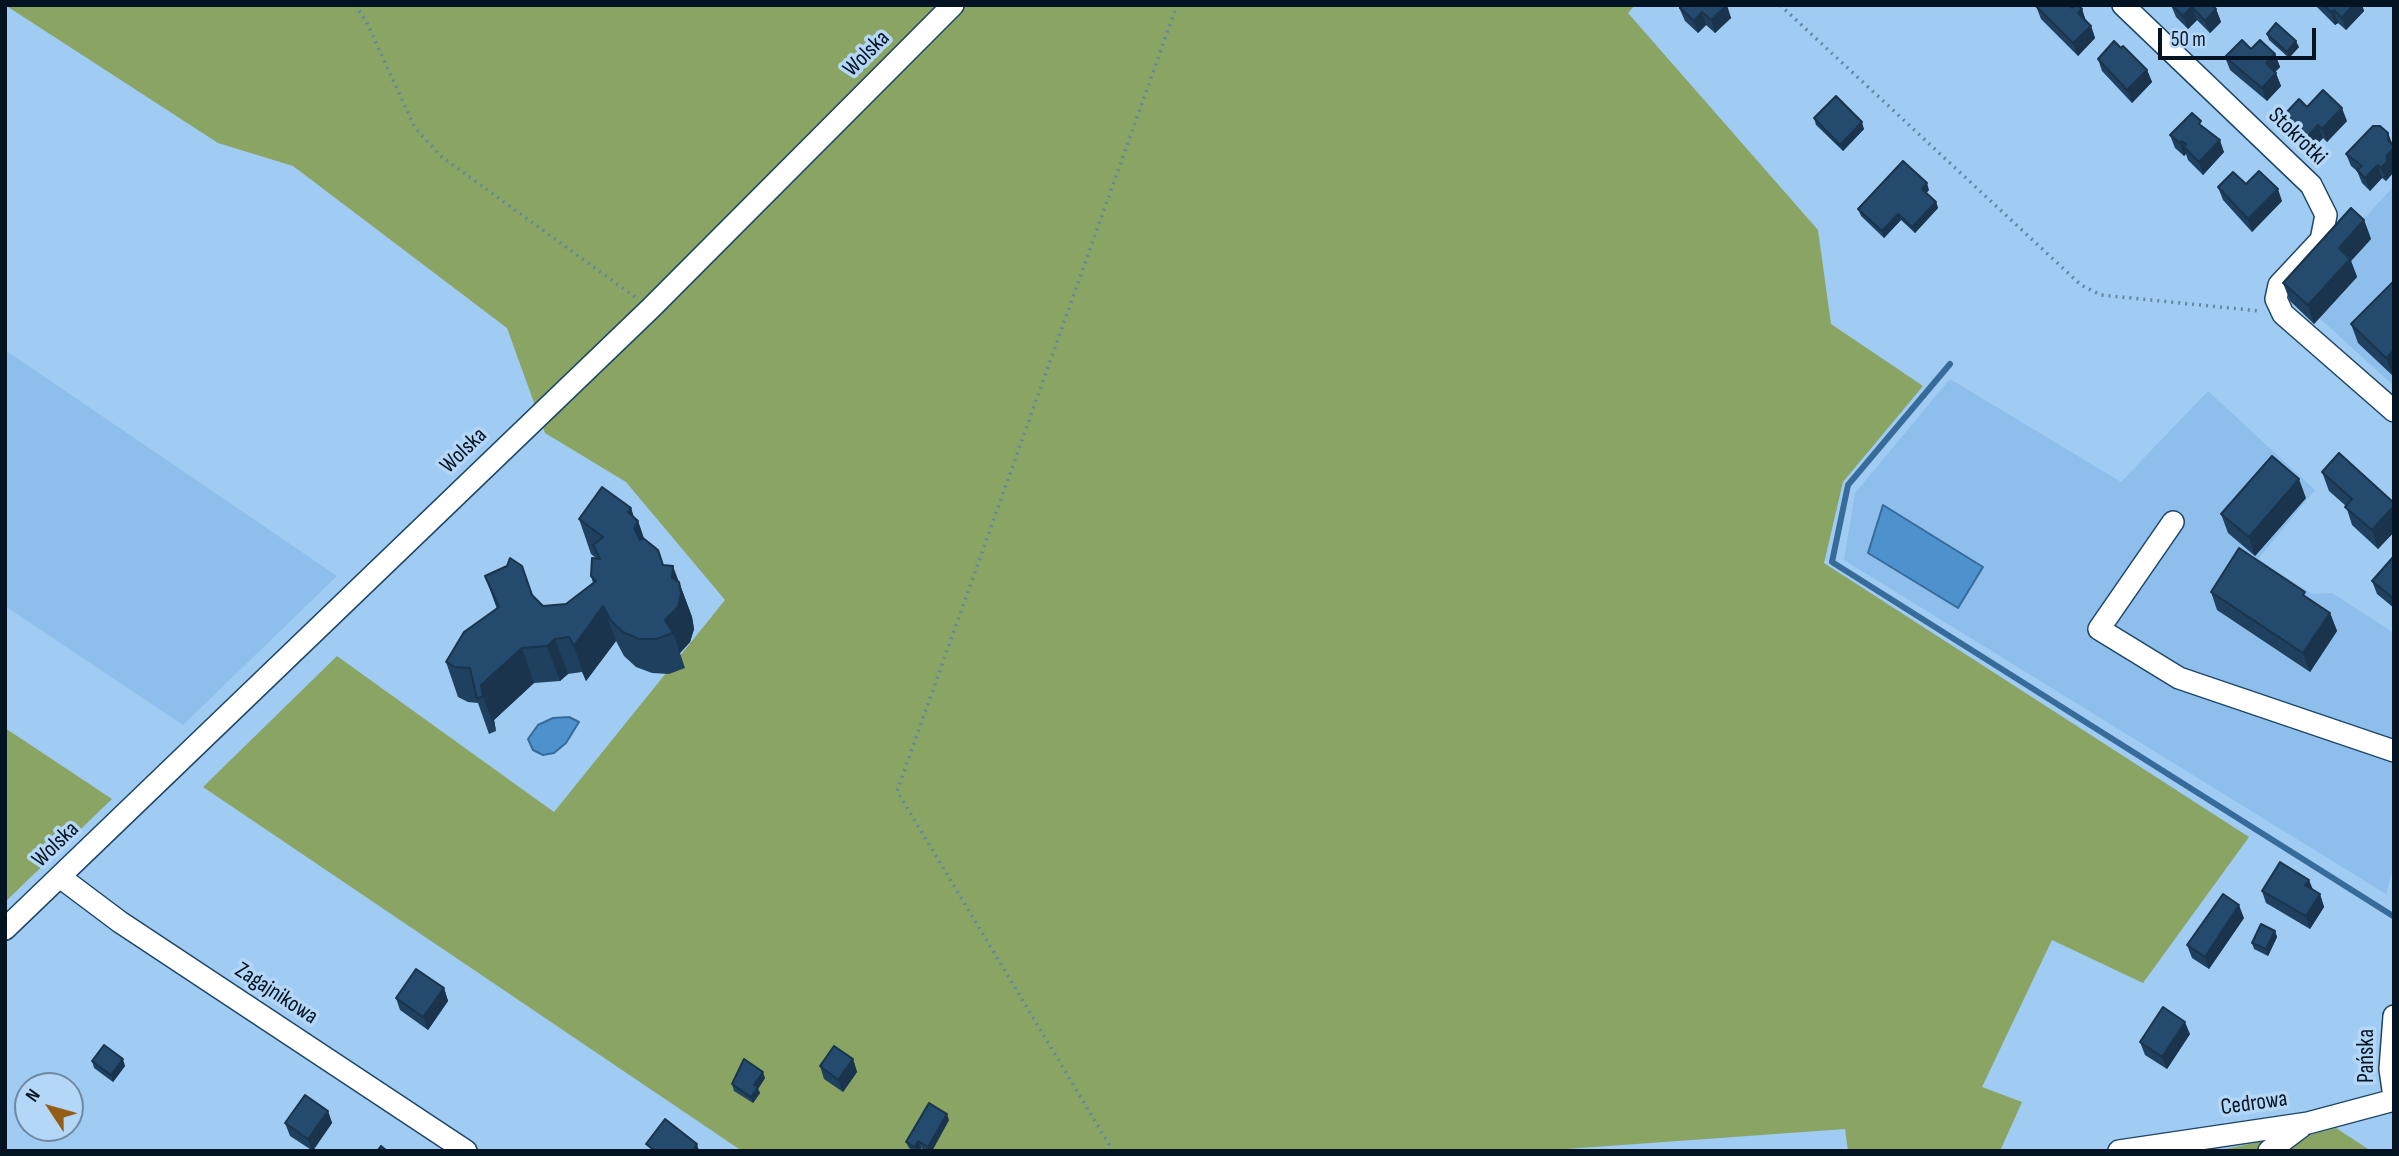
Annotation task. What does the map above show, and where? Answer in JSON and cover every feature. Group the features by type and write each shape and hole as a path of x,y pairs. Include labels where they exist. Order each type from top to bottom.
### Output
{"street":[{"name":"Wolska","path":"5,929 651,309 953,5"},
{"name":"Stokrotki","path":"2123,5 2311,185 2326,215 2321,240 2279,285 2276,299 2283,314"},
{"path":"2283,314 2394,411"},
{"path":"2173,522 2099,629 2179,678 2394,751"},
{"name":"Zagajnikowa","path":"60,877 120,922 466,1151"},
{"name":"Pańska","path":"2394,1016 2390,1069 2394,1098"},
{"name":"Cedrowa","path":"2119,1151 2308,1123 2394,1098"},
{"path":"2269,1151 2308,1123"}],"path":[{"path":"355,5 366,22 415,128 442,157 651,309"},
{"path":"1113,1151 897,791 1177,5"},
{"path":"1780,5 2081,285 2101,295 2283,314"}],"shaded area":[{"path":"2394,186 2394,386 2294,295"},
{"path":"5,350 337,576 183,725 5,606"},
{"path":"1950,379 2121,482 2208,391 2315,490 2258,559 2312,594 2332,593 2394,633 2394,865 2386,894 1844,560 1855,493"},
{"path":"1883,505 1983,567 1958,608 1868,553"},
{"path":"569,717 579,722 566,743 554,753 543,755 533,750 528,739 538,725 553,718"}],"green space":[{"path":"5,5 1635,5 1628,13 1818,230 1831,324 1923,386 1843,482 1824,563 2249,837 2143,983 2052,940 1982,1087 2022,1102 2000,1151 1848,1151 1845,1129 1539,1151 742,1151 203,787 337,656 554,812 725,600 626,482 545,433 507,328 293,166 218,143"},
{"path":"5,728 112,799 5,902"},
{"path":"2336,1128 2371,1151 2275,1151 2301,1137"},
{"path":"2264,1141 2259,1151 2216,1151"}],"building":[{"path":"1683,5 1727,5 1711,20 1702,12 1694,21 1680,8"},
{"path":"2037,5 2070,5 2072,8 2078,5 2082,9 2078,13 2091,26 2073,43"},
{"path":"2172,5 2212,5 2216,9 2205,21 2192,7 2183,16"},
{"path":"2323,5 2353,5 2342,18"},
{"path":"2276,23 2296,41 2287,52 2267,34"},
{"path":"2242,40 2251,49 2260,40 2275,54 2266,63 2276,73 2262,88 2225,57"},
{"path":"2114,41 2121,48 2123,46 2147,70 2127,90 2098,59"},
{"path":"2323,90 2342,108 2322,129 2318,125 2308,136 2285,114 2299,99 2307,107"},
{"path":"1836,96 1862,122 1840,145 1814,118"},
{"path":"2192,113 2201,121 2199,124 2220,140 2199,162 2184,147 2186,144 2170,135"},
{"path":"2373,126 2380,126 2388,133 2388,140 2394,148 2387,155 2387,162 2381,168 2378,165 2365,178 2357,170 2362,166 2346,154"},
{"path":"1903,161 1927,183 1922,189 1936,202 1912,227 1898,214 1882,231 1858,209"},
{"path":"2259,171 2278,189 2248,219 2218,187 2233,172 2246,184"},
{"path":"2351,208 2364,220 2339,248 2350,259 2308,305 2283,283"},
{"path":"2394,281 2394,350 2386,358 2351,324"},
{"path":"2339,453 2394,503 2372,530 2345,507 2352,499 2322,472"},
{"path":"2272,456 2299,479 2249,537 2221,514"},
{"path":"602,487 631,508 628,512 638,521 634,528 640,540 643,538 658,550 663,565 673,566 672,578 679,582 681,594 678,607 665,620 673,633 656,639 639,639 623,632 611,621 603,606 574,646 569,637 555,639 547,646 522,648 481,685 483,696 477,699 470,668 455,667 446,662 464,632 499,607 485,576 507,566 510,558 522,566 532,595 543,606 566,604 596,581 591,576 592,558 600,559 593,545 603,537 579,519"},
{"path":"2239,548 2305,592 2303,595 2330,613 2303,653 2211,592"},
{"path":"2394,556 2394,599 2372,581"},
{"path":"2280,862 2309,880 2305,885 2320,894 2306,916 2262,891"},
{"path":"2223,894 2239,905 2205,957 2187,945"},
{"path":"2261,924 2275,931 2266,949 2252,943"},
{"path":"416,969 444,988 423,1017 396,998"},
{"path":"2163,1007 2185,1022 2162,1057 2140,1042"},
{"path":"104,1045 123,1059 111,1075 92,1061"},
{"path":"834,1046 853,1059 838,1080 820,1066"},
{"path":"744,1059 763,1072 754,1085 758,1087 751,1097 732,1084"},
{"path":"305,1095 328,1111 308,1139 285,1123"},
{"path":"929,1103 947,1114 928,1147 918,1141 915,1147 906,1142"},
{"path":"665,1119 697,1144 692,1151 655,1151 646,1144"}],"waterway":[{"path":"1950,364 1848,485 1832,562 2393,916"}]}
